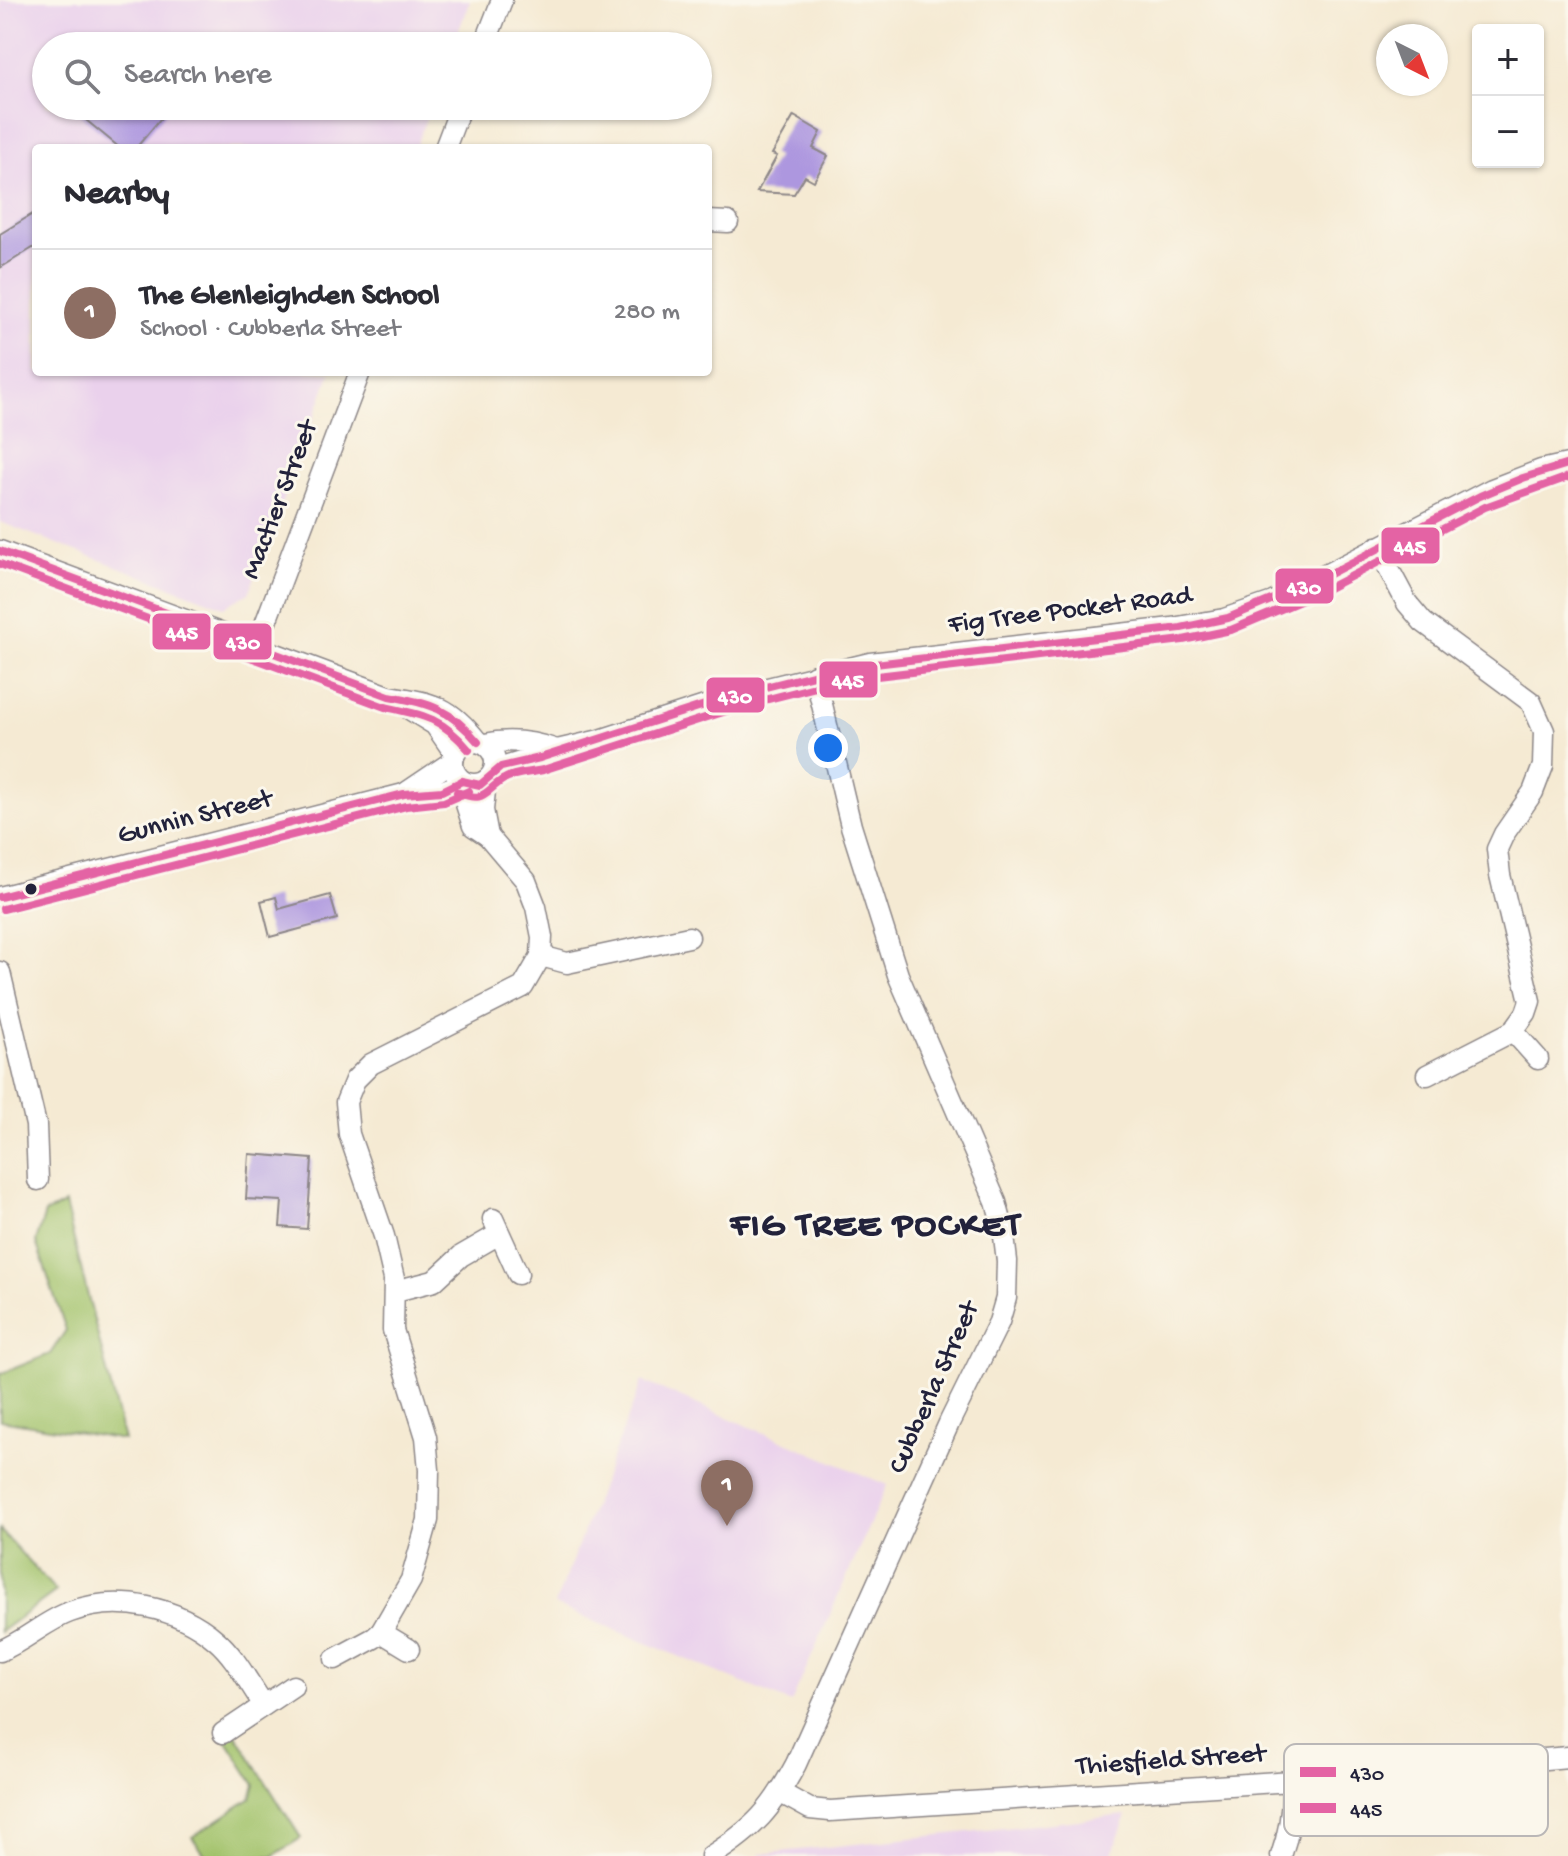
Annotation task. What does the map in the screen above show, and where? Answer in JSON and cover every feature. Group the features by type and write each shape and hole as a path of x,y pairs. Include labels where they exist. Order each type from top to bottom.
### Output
{"street":[{"path":"489,32 502,0"},
{"path":"447,144 456,120"},
{"name":"Mactier Street","path":"256,648 358,376"},
{"name":"Fig Tree Pocket Road","path":"477,779 557,750 600,740 739,695 870,663 1172,628 1224,619 1273,602 1492,489 1541,470 1568,464"},
{"path":"1377,547 1407,603 1423,622 1531,702 1544,731 1543,766 1533,792 1497,849 1500,875 1530,1001 1526,1013 1513,1031 1427,1075"},
{"path":"0,551 389,696 432,703 455,717 494,755 463,795 473,826 488,836 526,881 536,907 542,937 541,956 523,987 371,1064 355,1080 346,1102 349,1134 384,1236 395,1291 393,1330 426,1437 429,1470 428,1520 411,1580 381,1632 335,1659"},
{"name":"Cubberla Street","path":"711,1856 763,1818 781,1793 966,1388 990,1345 1006,1298 1007,1261 996,1202 898,975 851,826 815,675"},
{"path":"389,696 435,725 454,757 456,774 477,779"},
{"name":"Fig Tree Pocket Road","path":"454,757 464,744 501,740 537,743 557,750"},
{"name":"Gunnin Street","path":"404,794 454,757"},
{"name":"Gunnin Street","path":"0,897 404,794 436,792 477,779"},
{"path":"541,956 567,963 689,937"},
{"path":"0,972 36,1125 38,1180"},
{"path":"1513,1031 1538,1059"},
{"path":"395,1291 434,1281 496,1226 518,1274"},
{"path":"0,1651 69,1612 87,1607 131,1604 152,1607 182,1619 218,1641 264,1705"},
{"path":"381,1632 409,1649"},
{"path":"223,1733 293,1686"},
{"name":"Thiesfield Street","path":"1548,1759 1568,1757"},
{"name":"Thiesfield Street","path":"781,1793 810,1809 830,1811 1284,1782"},
{"path":"1281,1856 1288,1836"}],"shaded area":[{"path":"0,0 470,0 458,32 32,32 32,120 426,120 417,144 32,144 32,376 330,376 249,593 224,607 0,522"},
{"path":"642,1381 887,1485 791,1703 555,1605"},
{"path":"1127,1815 1111,1856 759,1856 762,1854"}],"green space":[{"path":"65,1204 124,1440 0,1420 0,1374 50,1354 66,1330 36,1242 45,1213"},
{"path":"0,1530 56,1591 0,1632"},
{"path":"235,1733 301,1838 273,1856 206,1856 192,1837 251,1798 255,1785 226,1740"}],"building":[{"path":"794,116 821,132 813,148 828,156 814,181 805,176 794,194 757,192 777,156 772,154"},
{"path":"86,120 159,120 139,144 115,144"},
{"path":"32,214 32,248 0,268 0,234"},
{"path":"330,895 337,919 270,937 261,901 276,897 279,909"},
{"path":"249,1154 312,1159 307,1229 280,1227 282,1201 246,1199"}],"transit line":[{"name":"430","path":"462,781 480,785 501,767 540,758 742,693 841,668 1181,628 1228,618 1314,582 1480,496 1568,464"},
{"name":"445","path":"457,792 479,796 513,775 543,770 745,705 843,680 1183,640 1231,630 1319,593 1485,507 1568,477"},
{"name":"430","path":"0,551 389,696 428,705 458,722 478,742"},
{"name":"445","path":"0,564 385,707 432,720 450,731 469,750"},
{"name":"430","path":"0,897 404,794 442,791 462,781"},
{"name":"445","path":"3,909 406,806 444,802 469,791"}],"place":[{"name":"The Glenleighden School","path":"727,1526"}],"district":[{"name":"FIG TREE POCKET","path":"876,1227"}]}
